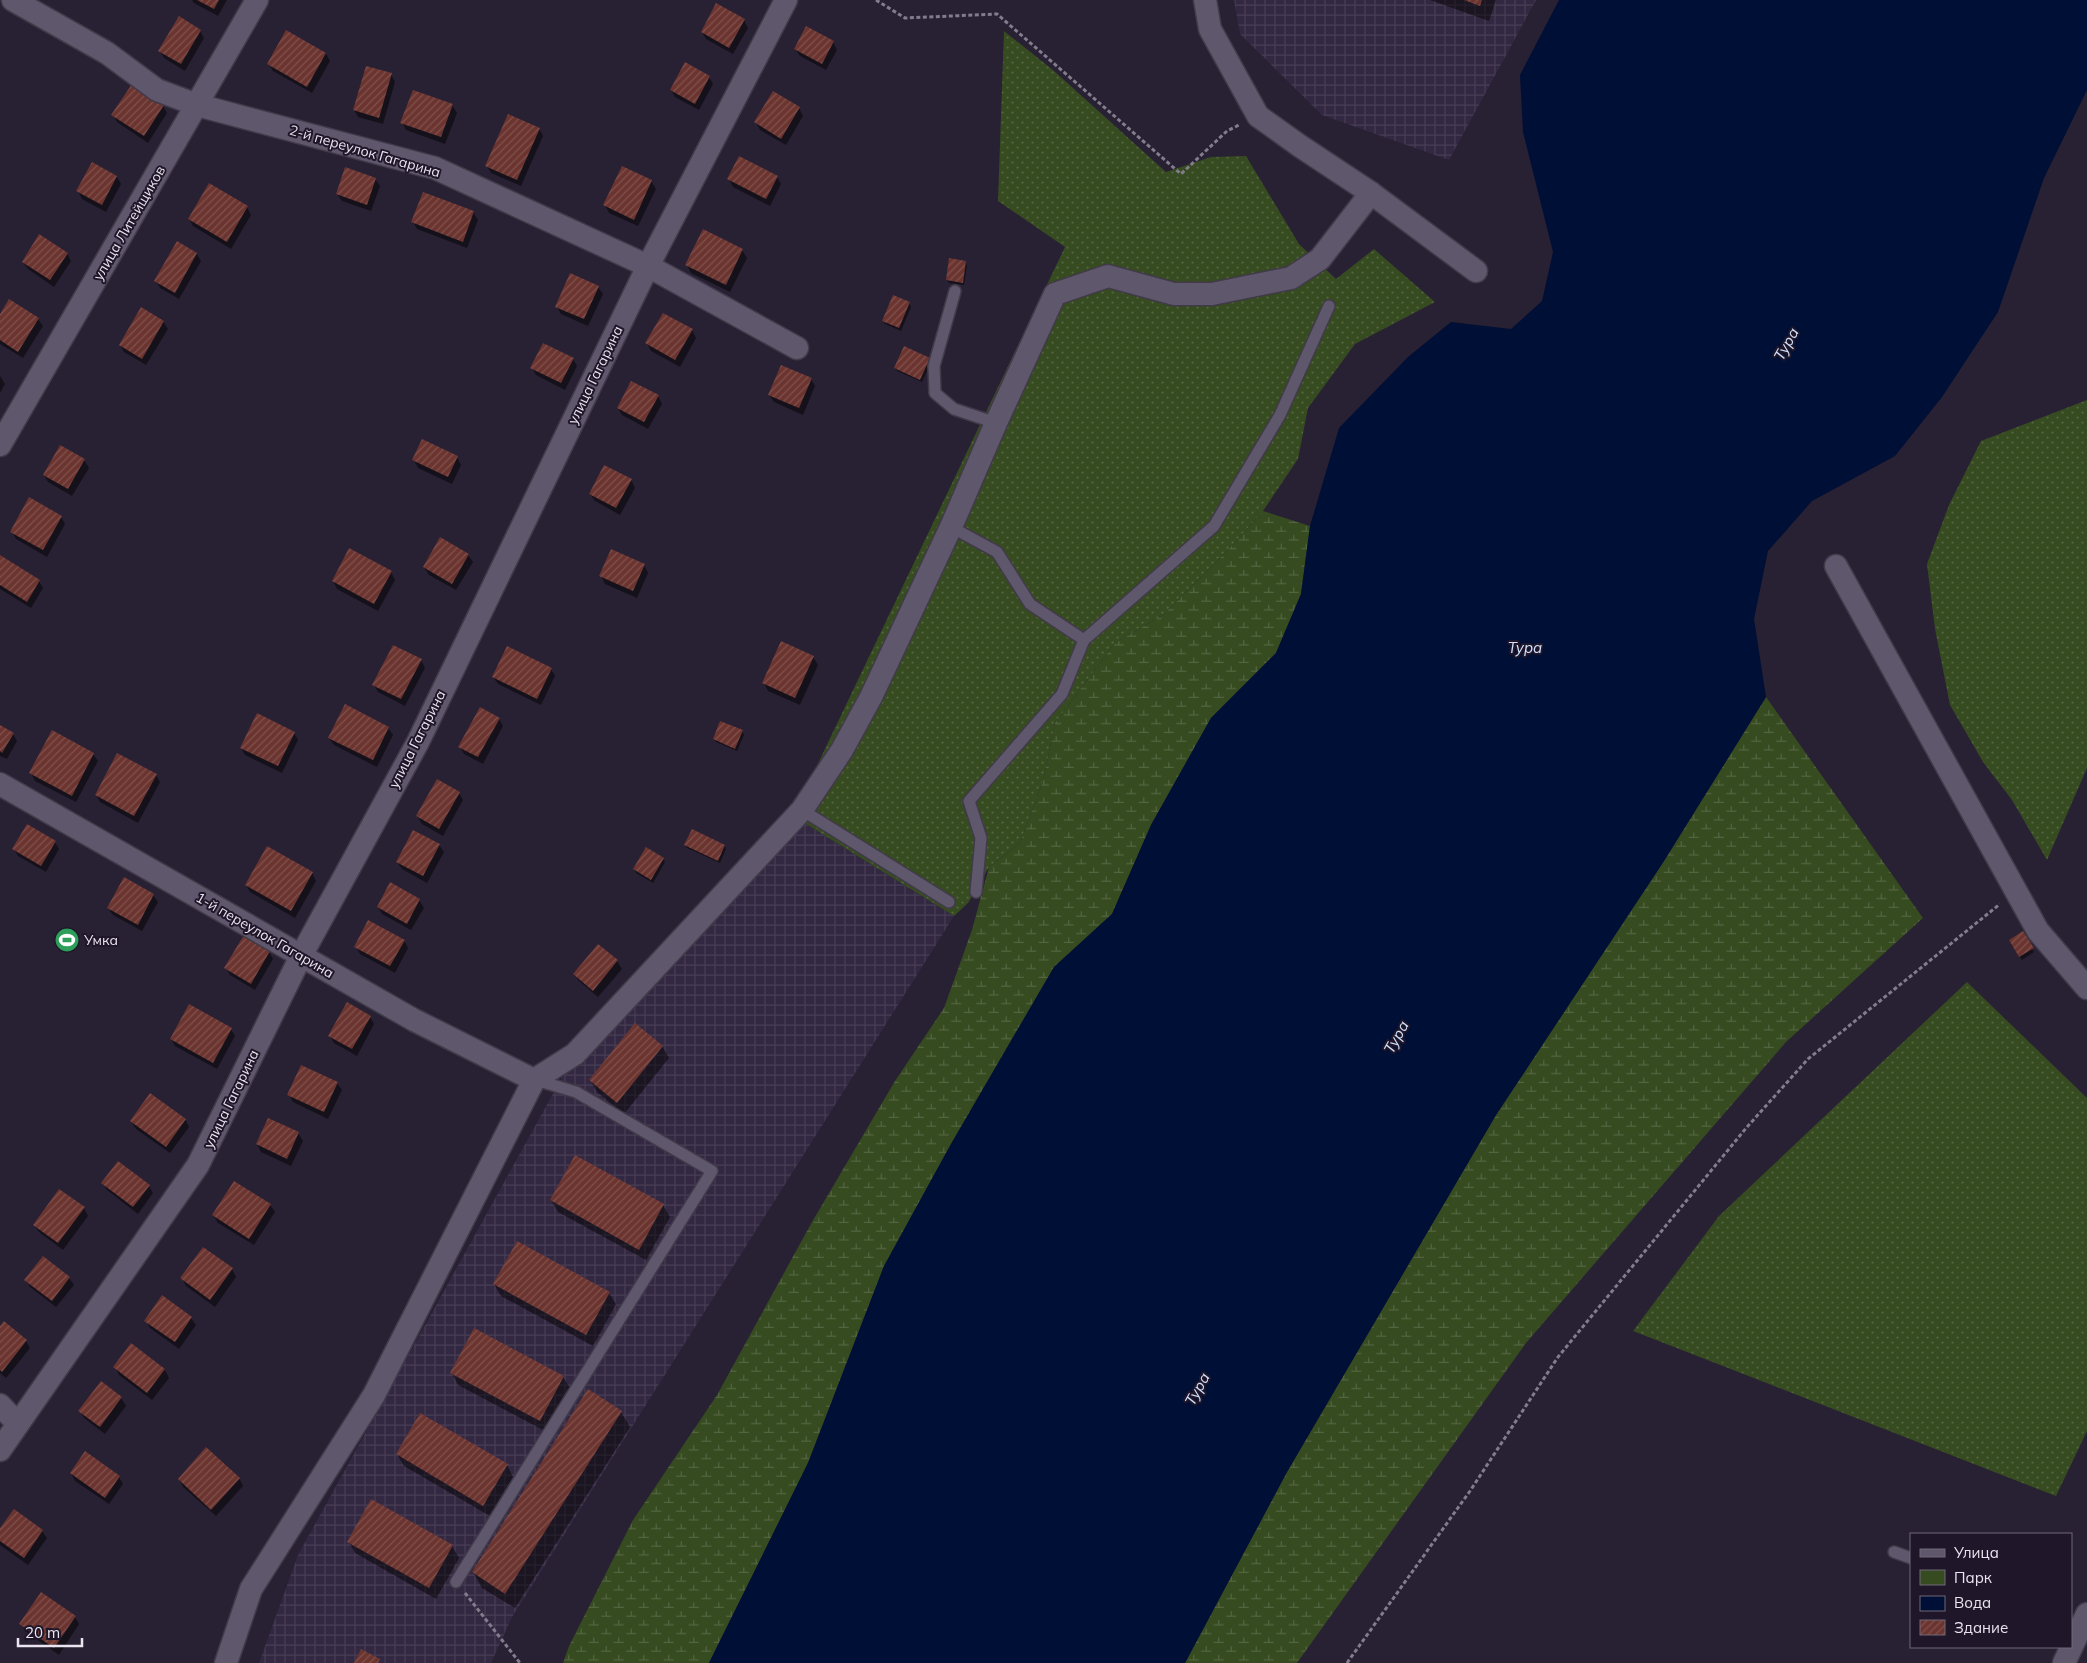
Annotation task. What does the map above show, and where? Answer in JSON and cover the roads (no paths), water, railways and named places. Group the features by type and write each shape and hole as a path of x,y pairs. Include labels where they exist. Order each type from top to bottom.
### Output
{"street":[{"name":"2-й переулок Гагарина","path":"13,0 107,53 157,90 197,105 435,168 648,266 797,348"},
{"name":"улица Литейщиков","path":"0,445 257,0"},
{"name":"улица Гагарина","path":"0,1450 198,1165 301,956 418,742 648,266 786,0"},
{"path":"1205,0 1210,29 1258,116 1371,193 1476,271"},
{"path":"226,1663 251,1589 374,1395 534,1080 574,1054 802,810 842,750 871,697 951,527 1055,294 1108,276 1174,294 1212,294 1291,278 1320,258 1371,193"},
{"path":"1836,566 2038,931 2087,988"},
{"name":"1-й переулок Гагарина","path":"0,784 414,1020 534,1080"},
{"path":"0,1405 18,1424"},
{"path":"2072,1644 2081,1623"},
{"path":"2064,1663 2070,1648"}],"lane":[{"path":"955,291 934,366 935,393 954,409 996,423"},
{"path":"976,892 981,838 969,801 1062,694 1084,640 1214,526 1280,415 1329,306"},
{"path":"951,527 997,552 1030,604 1084,640"},
{"path":"802,810 949,902"},
{"path":"456,1582 712,1171 576,1092 534,1080"},
{"path":"1894,1552 1910,1558"}],"water":[{"name":"Тура","path":"1559,0 2087,0 2087,90 2044,178 1998,312 1942,397 1895,456 1812,501 1768,551 1754,619 1766,697 1664,861 1496,1115 1287,1472 1185,1663 709,1663 808,1463 884,1266 951,1144 1054,967 1112,914 1151,825 1211,718 1276,653 1301,594 1310,526 1339,428 1408,357 1451,322 1511,329 1542,301 1553,252 1523,132 1520,75"}],"place":[{"name":"Умка","path":"67,940"}]}
